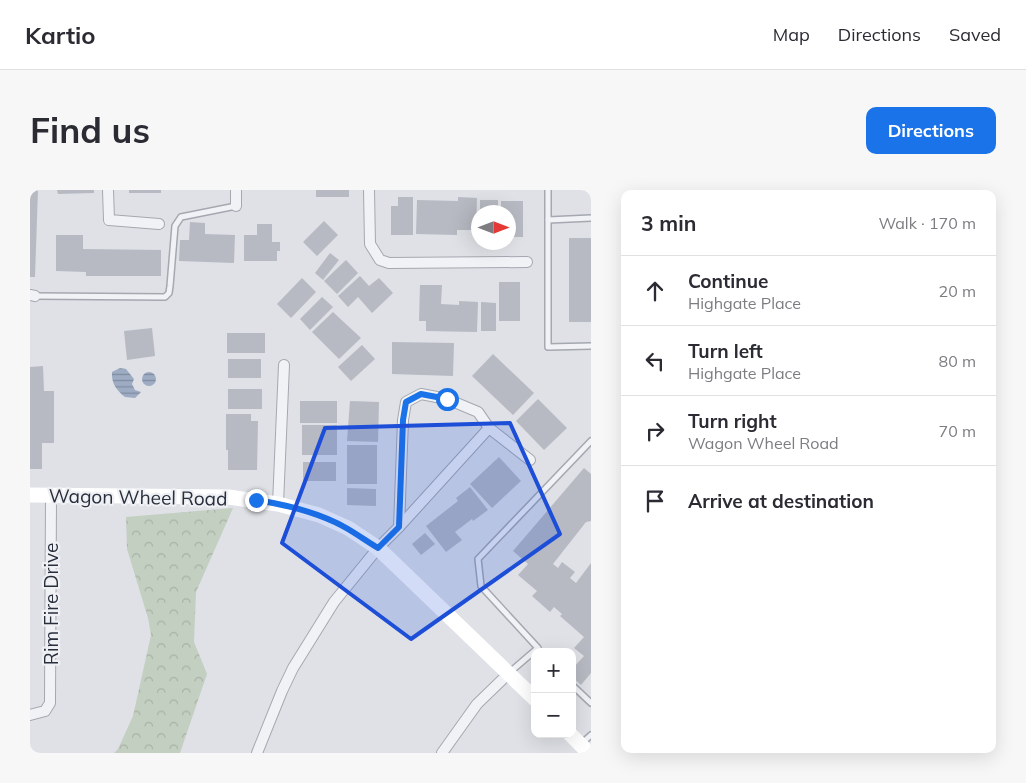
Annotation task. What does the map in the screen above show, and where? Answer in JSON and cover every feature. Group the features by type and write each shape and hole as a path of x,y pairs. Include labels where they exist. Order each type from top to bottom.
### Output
{"street":[{"path":"108,190 108,220 159,224"},
{"path":"236,190 236,206"},
{"path":"368,190 370,244 380,260 389,262 527,262"},
{"path":"278,504 284,365"},
{"path":"399,527 403,420 406,402 421,394 447,399 478,412 489,428 530,460"},
{"path":"257,753 282,690 302,653 334,602 378,548 489,428"},
{"name":"Wagon Wheel Road","path":"30,495 229,497 278,504 319,515 348,528 378,548 531,695"},
{"name":"Rim Fire Drive","path":"30,715 45,711 50,703 51,496"},
{"path":"442,753 477,704 509,673"}],"lane":[{"path":"548,190 548,347 591,346"},
{"path":"32,295 164,297 169,293 175,226 181,217 236,206"},
{"path":"548,220 591,218"},
{"path":"538,648 481,586 478,559 591,441"},
{"path":"509,673 531,657"},
{"path":"576,689 591,702"}],"highlighted area":[{"path":"510,423 560,534 411,639 282,543 325,428"}],"green space":[{"path":"233,508 196,592 194,642 207,674 180,753 114,753 118,749 133,716 151,635 148,618 127,549 126,517"}],"water":[{"path":"120,368 126,369 134,379 132,384 135,390 141,392 135,398 125,397 119,392 112,380 112,372"},
{"path":"146,372 152,372 156,379 152,386 146,386 142,382 142,376"}],"building":[{"path":"30,190 38,190 35,277 30,277"},
{"path":"57,190 94,190 94,193 58,194"},
{"path":"129,190 161,190 161,193 129,193"},
{"path":"316,190 349,190 349,197 316,197"},
{"path":"398,197 413,197 413,235 391,235 391,206 398,206"},
{"path":"458,197 477,198 477,205 471,205 471,230 457,230 457,235 416,234 417,200 458,201"},
{"path":"480,200 498,200 498,205 480,205"},
{"path":"501,201 523,201 523,237 516,237 516,205 501,205"},
{"path":"324,221 338,235 317,256 303,242"},
{"path":"190,222 205,223 205,234 235,235 234,263 179,261 180,240 189,240"},
{"path":"257,224 272,224 272,242 280,242 280,251 277,251 277,261 244,261 244,235 257,235"},
{"path":"56,235 83,235 83,249 161,250 161,276 86,276 86,272 56,271"},
{"path":"569,238 591,238 591,322 569,322"},
{"path":"330,253 339,260 323,280 315,273"},
{"path":"346,260 358,273 337,294 324,281"},
{"path":"360,276 369,286 379,278 393,293 372,313 358,297 348,307 338,296"},
{"path":"302,278 316,292 291,318 277,304"},
{"path":"499,282 520,282 520,321 499,321"},
{"path":"420,285 442,285 441,304 459,305 459,301 478,302 477,332 426,331 426,321 419,321"},
{"path":"322,297 333,307 310,330 300,319"},
{"path":"481,302 496,303 496,331 481,331"},
{"path":"333,312 361,338 339,359 312,332"},
{"path":"152,328 155,356 127,360 124,331"},
{"path":"227,333 265,333 265,353 227,353"},
{"path":"392,342 454,343 453,376 392,374"},
{"path":"362,345 375,359 351,381 338,367"},
{"path":"493,354 534,393 513,415 472,376"},
{"path":"228,359 261,359 261,378 228,378"},
{"path":"43,366 44,391 54,391 54,443 42,443 42,469 30,469 30,367"},
{"path":"228,389 262,389 262,409 228,409"},
{"path":"538,399 567,428 544,450 516,421"},
{"path":"300,401 337,401 337,423 300,423"},
{"path":"350,401 379,402 378,442 347,441"},
{"path":"226,414 251,414 251,421 258,421 257,470 228,470"},
{"path":"302,425 337,425 337,455 302,455"},
{"path":"347,445 377,445 377,484 347,484"},
{"path":"499,457 521,481 492,508 470,484"},
{"path":"303,462 336,462 336,481 303,481"},
{"path":"584,468 591,474 591,521 586,522 553,564 558,568 562,562 575,572 570,578 576,583 591,563 591,673 581,685 576,681 576,665 584,656 574,648 584,637 560,616 562,614 554,607 550,612 532,596 537,591 518,575 528,564 513,551"},
{"path":"470,487 488,510 455,532 462,540 446,552 426,526 458,501 456,498"},
{"path":"347,488 376,489 376,506 347,505"},
{"path":"425,533 435,544 421,555 412,544"}],"route":[{"path":"256,500 319,515 348,528 378,548 399,527 403,420 406,402 421,394 447,399"}]}
